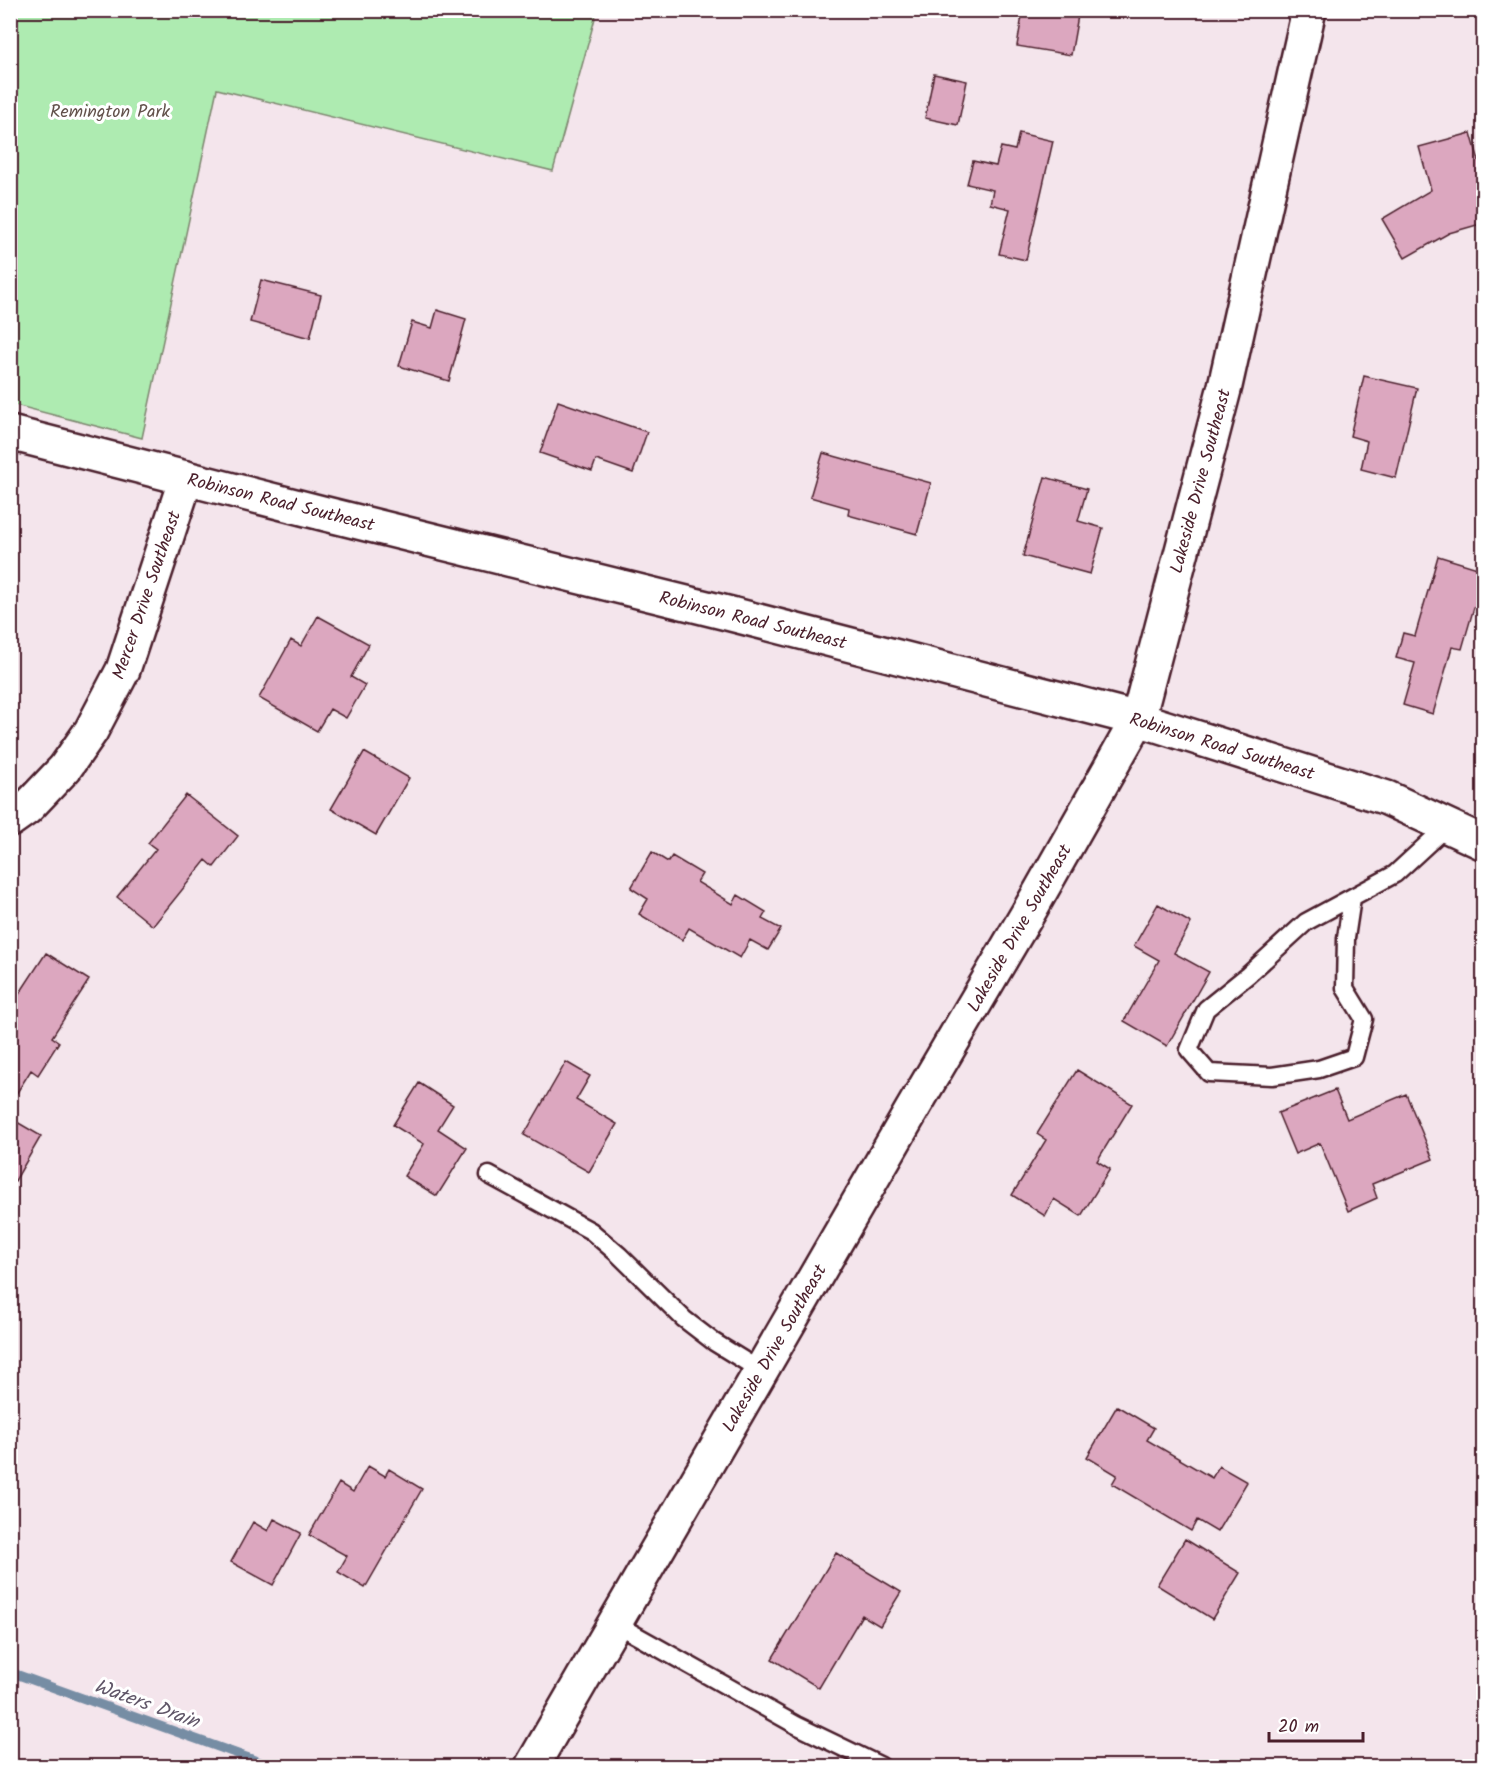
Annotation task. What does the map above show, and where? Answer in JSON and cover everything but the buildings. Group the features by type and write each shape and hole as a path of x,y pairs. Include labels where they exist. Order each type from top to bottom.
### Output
{"main road":[{"name":"Lakeside Drive Southeast","path":"532,1767 1031,908 1138,719 1225,386 1309,10"},
{"name":"Robinson Road Southeast","path":"10,433 1138,719 1387,798 1484,843"},
{"name":"Mercer Drive Southeast","path":"10,820 27,808 66,768 91,731 123,670 186,478"}],"lane":[{"path":"1352,898 1346,938 1345,988 1364,1019 1354,1057 1318,1069 1272,1076 1209,1073 1189,1050 1206,1009 1248,975 1306,922 1395,874 1447,826"},
{"path":"489,1175 591,1231 619,1255 684,1319 714,1342 761,1371"},
{"path":"616,1624 796,1725 881,1767"}],"green space":[{"name":"Remington Park","path":"10,11 597,11 553,171 217,89 142,438 11,404"}],"waterway":[{"name":"Waters Drain","path":"10,1672 271,1766"}]}
